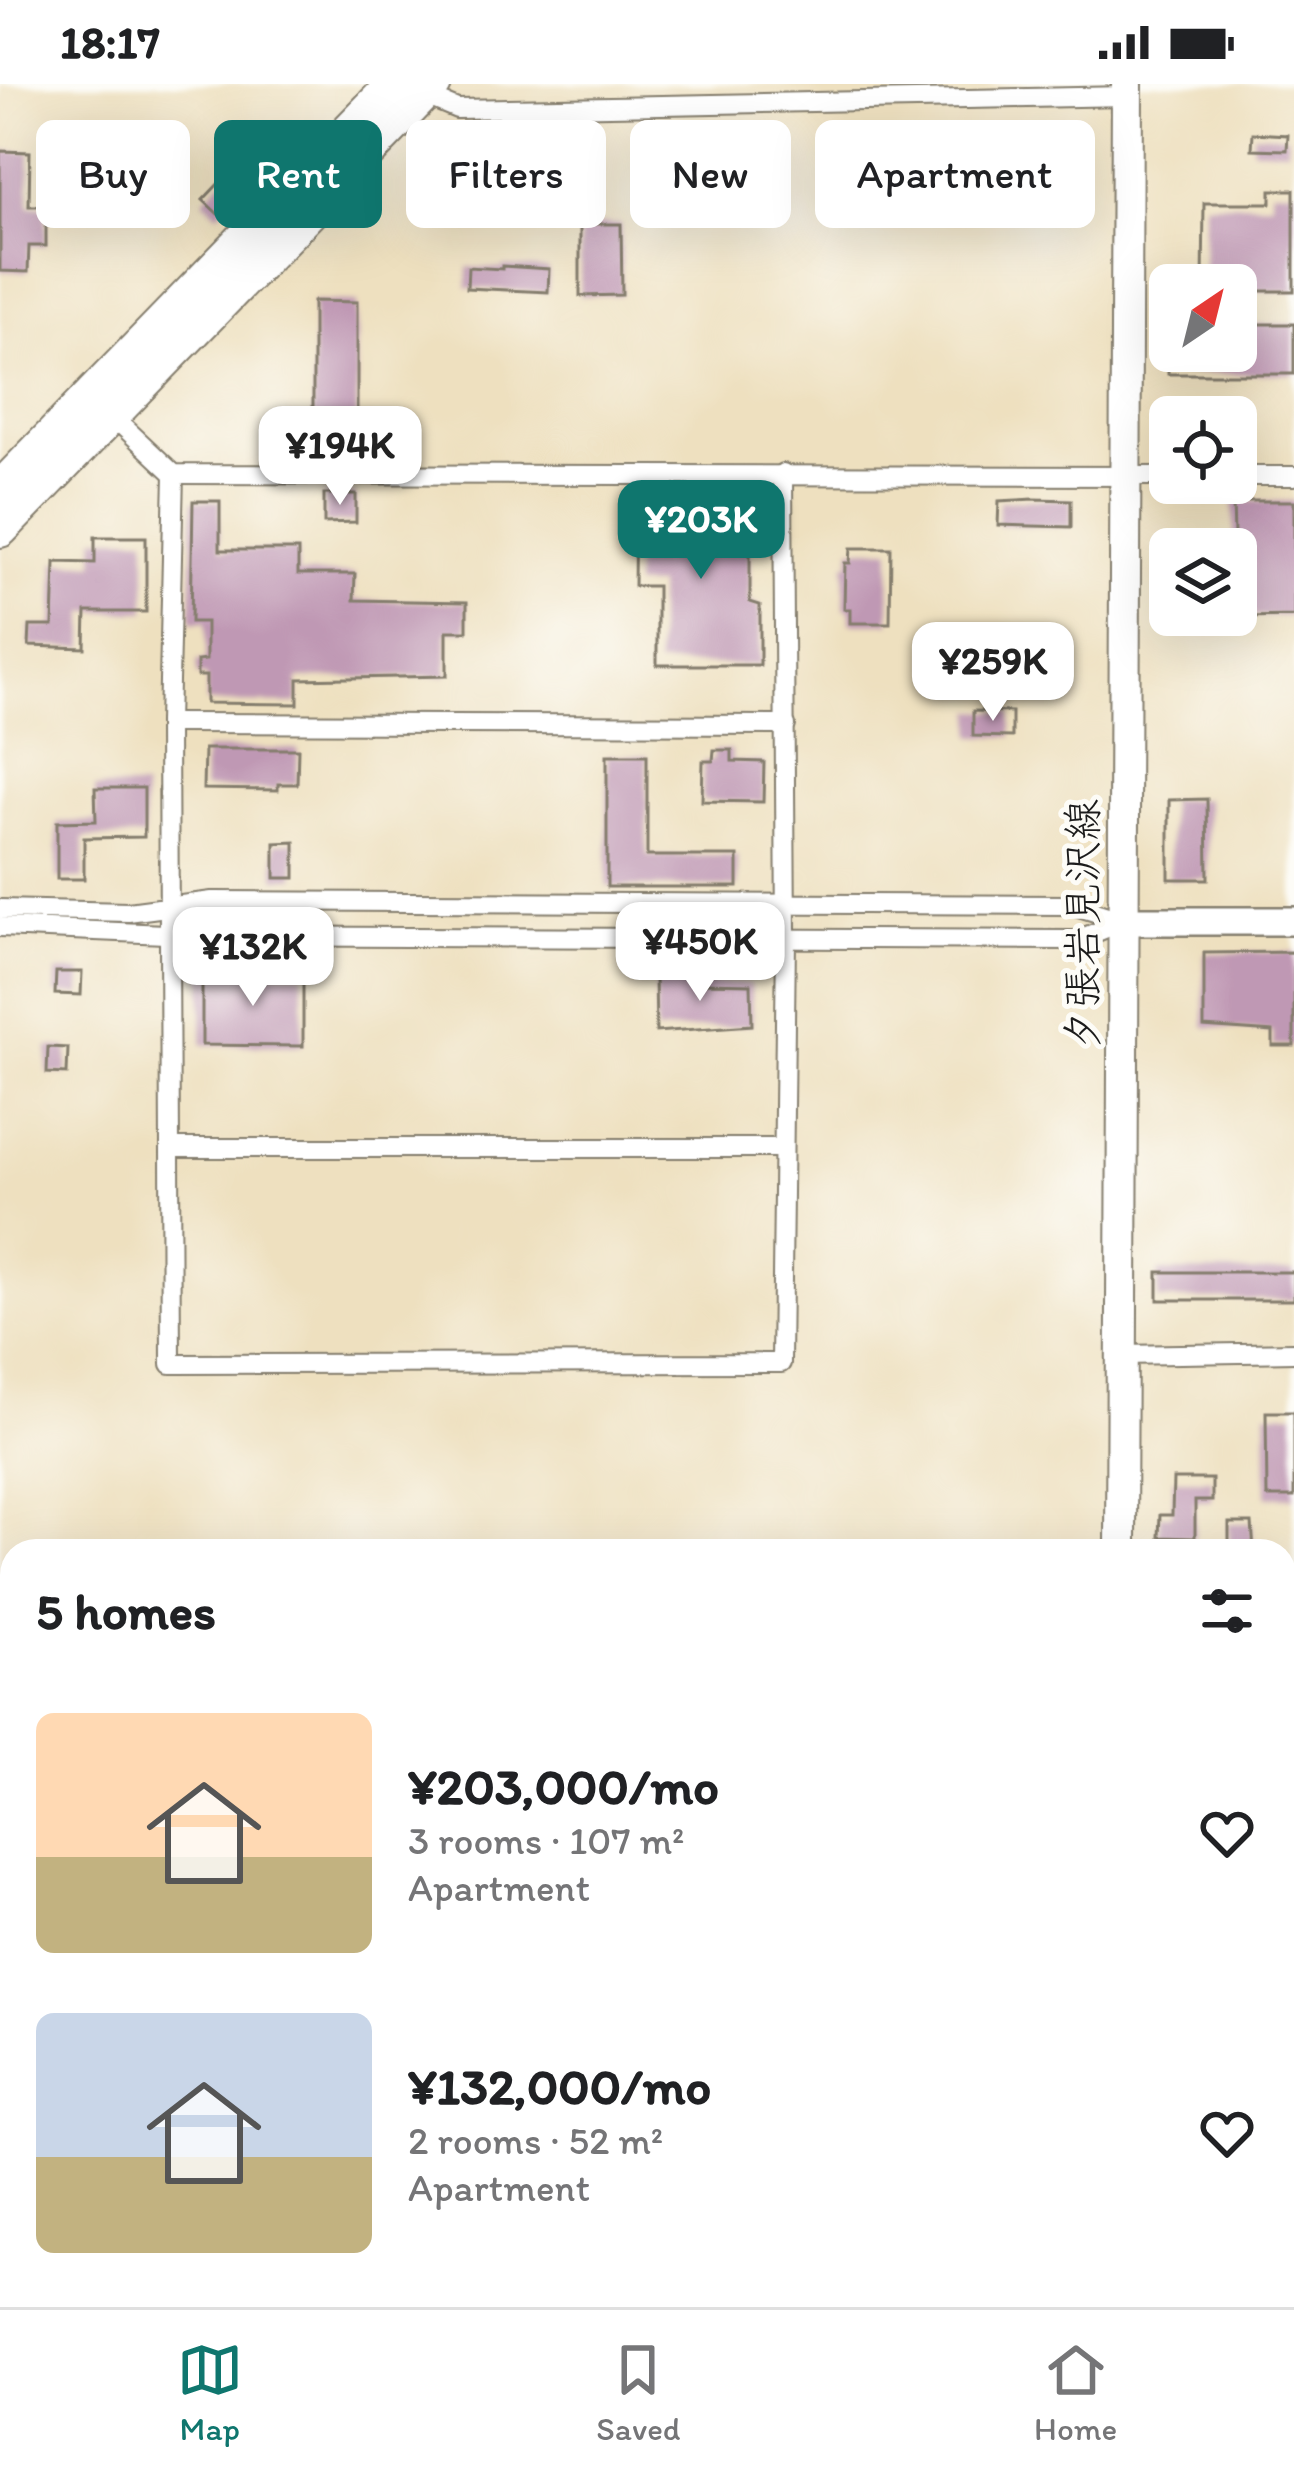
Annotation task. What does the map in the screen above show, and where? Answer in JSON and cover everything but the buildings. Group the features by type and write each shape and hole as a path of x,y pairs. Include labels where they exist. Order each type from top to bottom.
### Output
{"highway":[{"path":"0,490 101,405 414,87"},
{"path":"0,529 101,405"}],"main road":[{"name":"夕張岩見沢線","path":"1121,1539 1127,90"}],"street":[{"path":"414,87 458,109 1127,90"},
{"path":"101,405 174,474 1149,476"},
{"path":"174,474 168,723 171,1364 781,1363 786,938 783,473"},
{"path":"1257,476 1294,476"},
{"path":"168,723 786,725"},
{"path":"0,909 128,912 212,901 1072,904 1124,921 1294,921"},
{"path":"0,927 1077,940 1124,921"},
{"path":"170,1148 783,1148"},
{"path":"1121,1354 1294,1352"}]}
